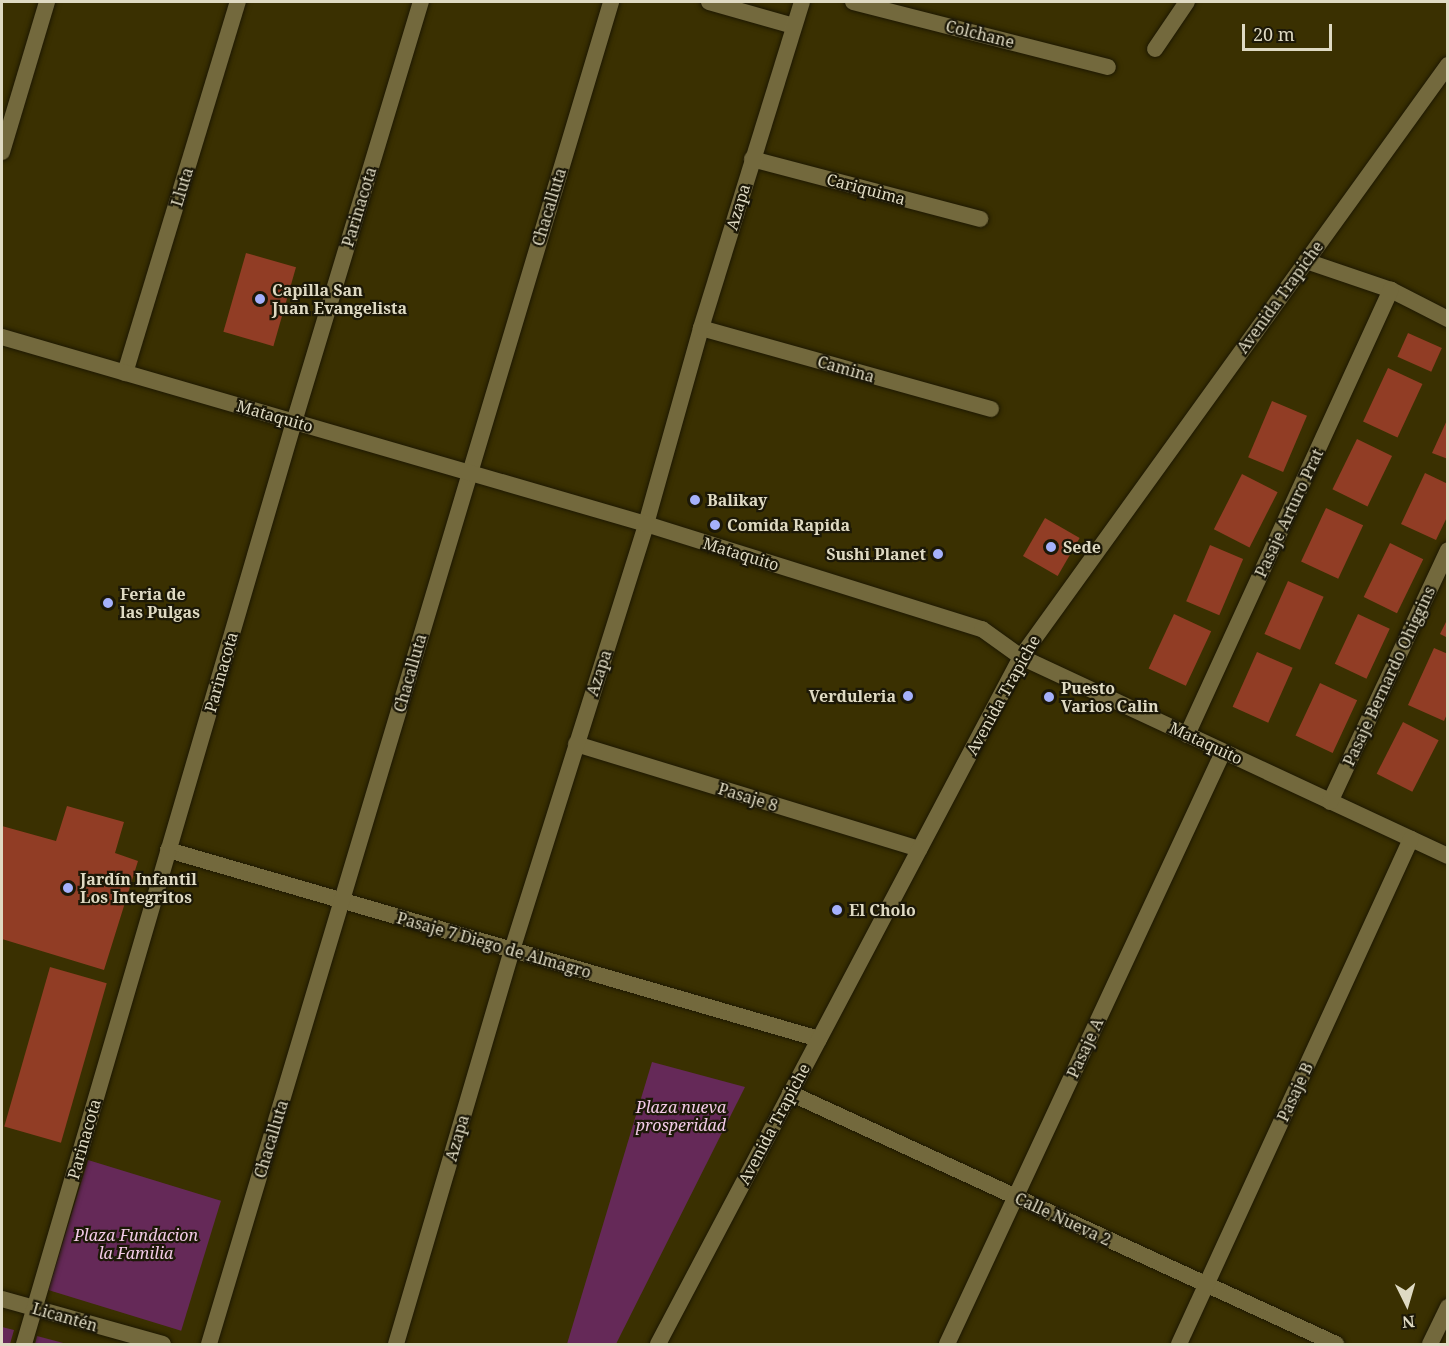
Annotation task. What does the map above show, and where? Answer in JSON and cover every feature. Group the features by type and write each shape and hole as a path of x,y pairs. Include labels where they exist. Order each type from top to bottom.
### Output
{"street":[{"path":"2,152 47,2"},
{"name":"Lluta","path":"125,373 238,2"},
{"name":"Parinacota","path":"24,1344 294,422 421,2"},
{"name":"Chacalluta","path":"208,1344 611,2"},
{"path":"709,2 794,26"},
{"name":"Azapa","path":"396,1344 512,950 646,524 701,328 802,2"},
{"name":"Colchane","path":"853,2 1108,67"},
{"path":"1155,49 1187,2"},
{"name":"Avenida Trapiche","path":"658,1344 1021,657 1448,66"},
{"name":"Cariquima","path":"752,159 980,219"},
{"path":"1306,261 1392,291 1448,319"},
{"name":"Pasaje Arturo Prat","path":"1187,735 1392,291"},
{"name":"Camina","path":"701,328 992,409"},
{"name":"Mataquito","path":"2,337 646,524 982,629 1021,657 1448,856"},
{"name":"Pasaje Bernardo Ohiggins","path":"1330,802 1448,550"},
{"name":"Pasaje 8","path":"576,744 919,849"},
{"name":"Pasaje A","path":"947,1344 1223,752"},
{"name":"Pasaje B","path":"1179,1344 1411,839"},
{"name":"Pasaje 7 Diego de Almagro","path":"168,850 819,1039"},
{"name":"Calle Nueva 2","path":"790,1093 1336,1344"},
{"name":"Licantén","path":"2,1299 163,1344"},
{"path":"1430,1344 1448,1307"}],"green space":[{"name":"Plaza nueva prosperidad","path":"652,1062 745,1087 616,1344 567,1344"},
{"name":"Plaza Fundacion la Familia","path":"88,1160 221,1201 181,1331 48,1290"},
{"path":"2,1327 14,1330 10,1344 2,1344"},
{"path":"37,1336 67,1344 35,1344"}],"building":[{"name":"Capilla San Juan Evangelista","path":"246,253 296,267 273,346 223,332"},
{"path":"1408,333 1442,348 1431,372 1397,357"},
{"path":"1388,368 1422,384 1398,438 1363,421"},
{"path":"1272,401 1307,416 1283,472 1248,457"},
{"path":"1448,418 1448,459 1432,453"},
{"path":"1357,439 1392,456 1368,506 1332,489"},
{"path":"1425,473 1448,484 1448,515 1436,540 1401,524"},
{"path":"1242,474 1278,492 1249,547 1214,529"},
{"path":"1326,508 1363,525 1338,579 1301,561"},
{"name":"Sede","path":"1045,518 1080,538 1058,576 1023,556"},
{"path":"1390,543 1423,559 1397,613 1364,597"},
{"path":"1210,545 1243,559 1219,615 1186,601"},
{"path":"1288,581 1324,597 1300,650 1264,634"},
{"path":"1174,614 1211,631 1186,686 1149,668"},
{"path":"1358,614 1390,629 1366,679 1335,664"},
{"path":"1448,618 1448,638 1440,634"},
{"path":"1434,648 1448,654 1448,712 1444,721 1408,705"},
{"path":"1257,652 1293,668 1268,723 1233,707"},
{"path":"1320,683 1357,700 1333,753 1295,736"},
{"path":"1403,722 1439,740 1412,792 1377,774"},
{"name":"Jardín Infantil Los Integritos","path":"67,806 124,822 115,853 138,861 104,970 2,939 2,826 56,841"},
{"path":"50,967 107,983 61,1143 4,1127"}],"place":[{"name":"Capilla San Juan Evangelista","path":"260,299"},
{"name":"Balikay","path":"695,500"},
{"name":"Comida Rapida","path":"715,525"},
{"name":"Sede","path":"1051,547"},
{"name":"Sushi Planet","path":"938,554"},
{"name":"Feria de las Pulgas","path":"108,603"},
{"name":"Verduleria","path":"908,696"},
{"name":"Puesto Varios Calin","path":"1049,697"},
{"name":"Jardín Infantil Los Integritos","path":"68,888"},
{"name":"El Cholo","path":"837,910"}]}
